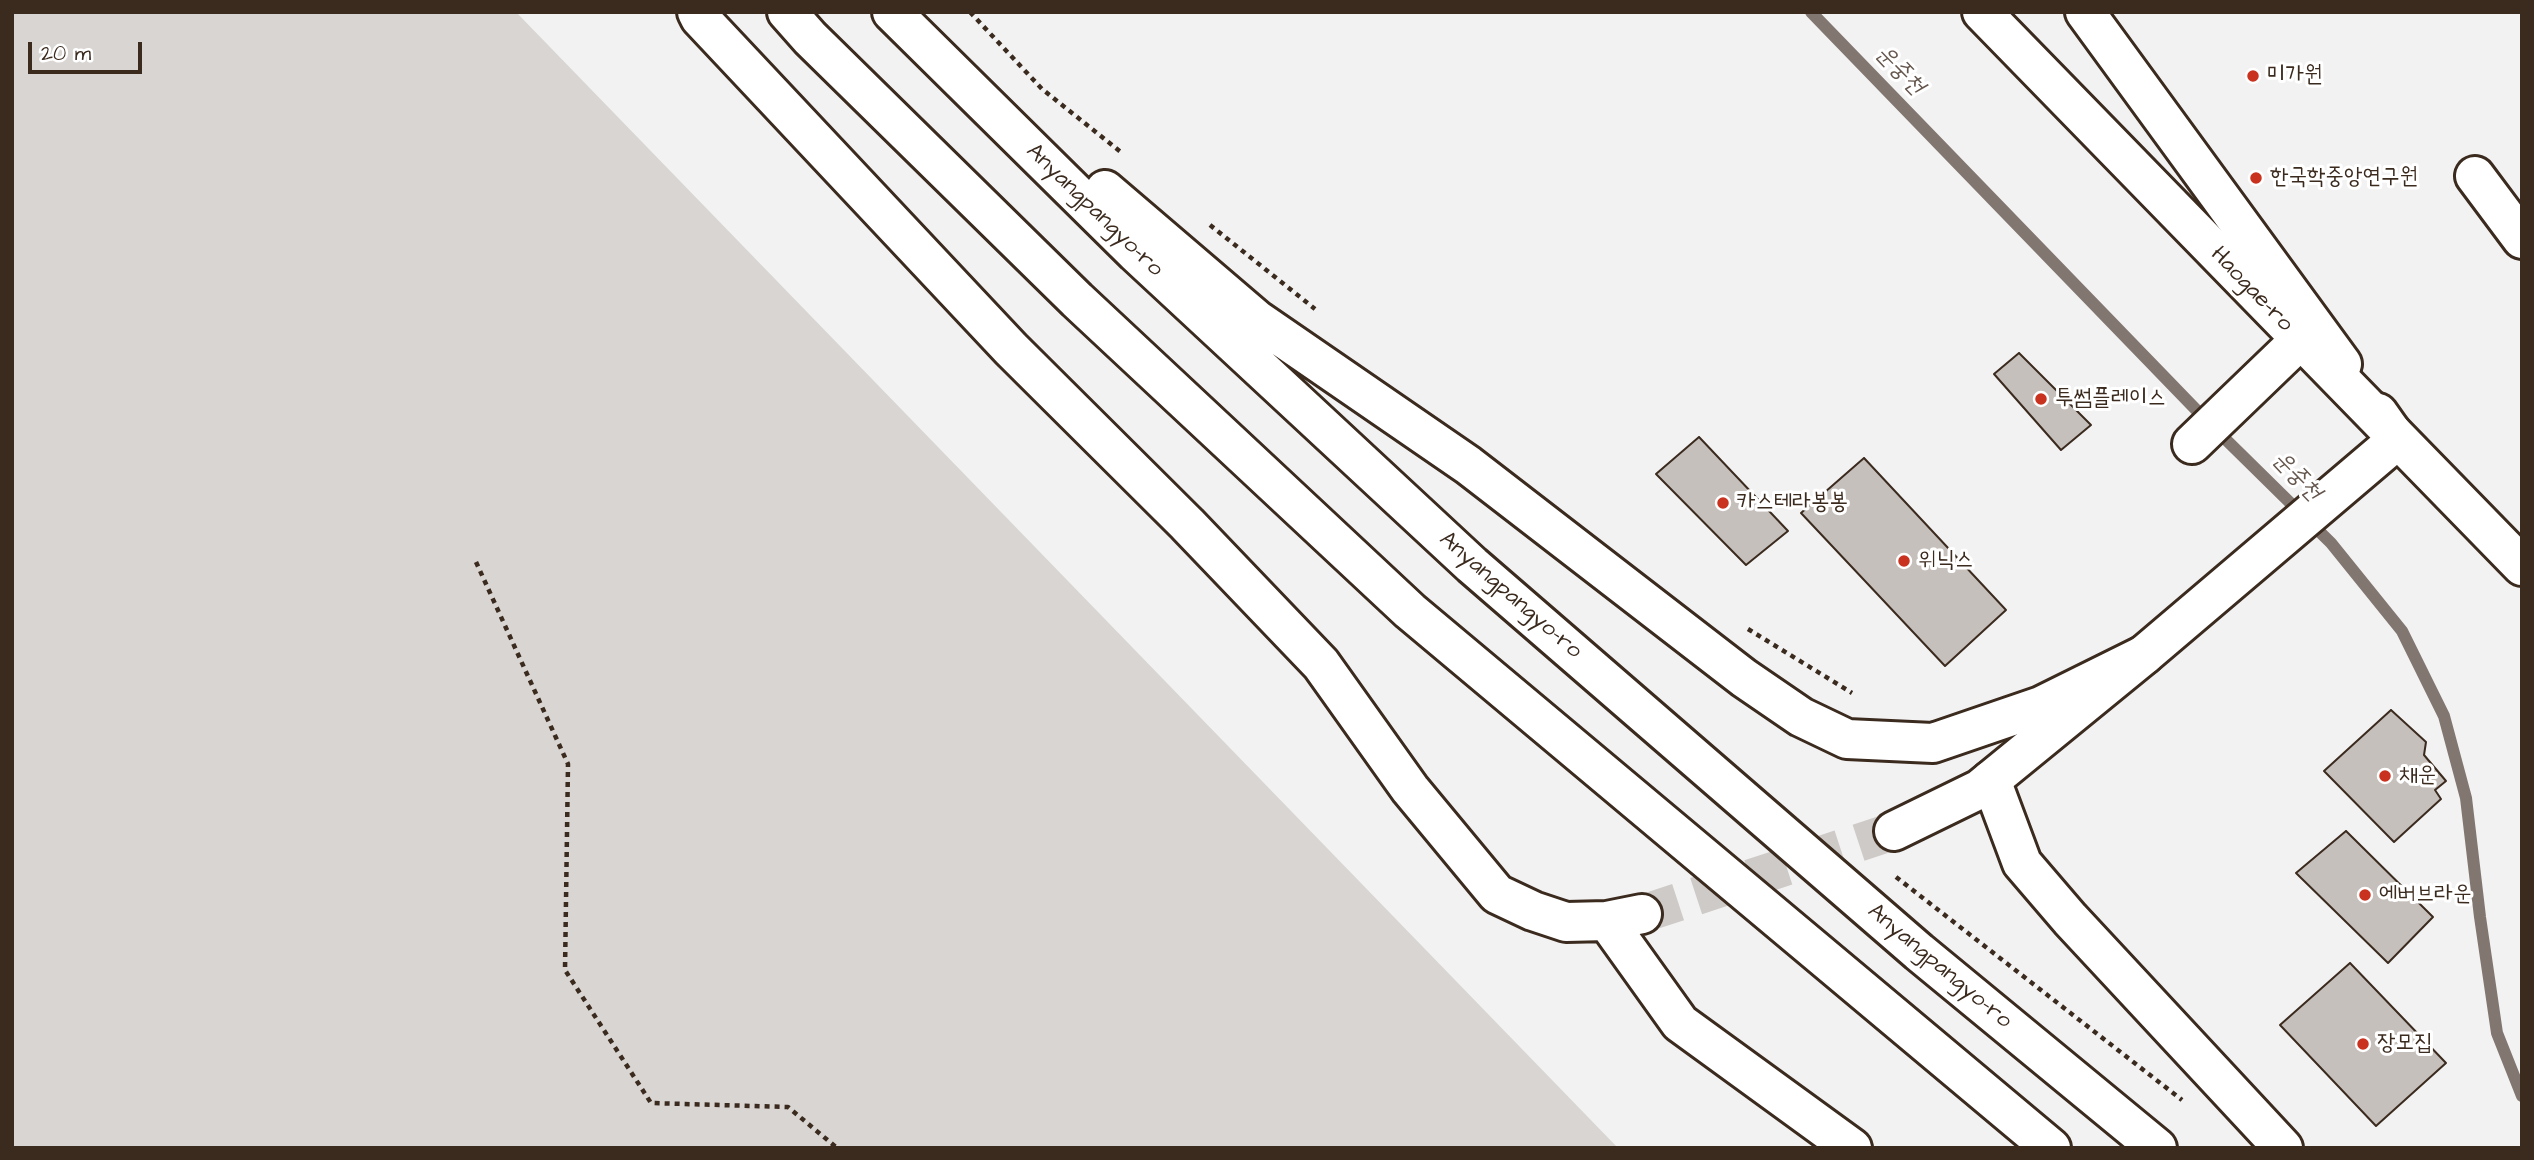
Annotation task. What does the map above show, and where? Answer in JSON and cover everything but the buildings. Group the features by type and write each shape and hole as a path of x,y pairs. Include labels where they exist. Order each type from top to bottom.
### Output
{"main road":[{"path":"697,12 1010,349 1187,524 1321,664 1410,789 1497,894 1566,922 1625,917 1680,1023 1852,1148"},
{"path":"787,12 810,38 1077,300 1410,611 2051,1148"},
{"path":"894,12 1257,320 1468,465 1744,678 1801,717 1847,739 1933,743 2041,706 2144,655"},
{"name":"Anyangpangyo-ro","path":"894,12 1136,253 1472,565 1919,952 2157,1148"},
{"name":"Haogae-ro","path":"1982,12 2522,566"},
{"path":"1894,831 1980,789 2144,655 2397,440 2084,12"},
{"path":"2475,176 2522,239"},
{"path":"2192,444 2300,341"},
{"path":"1991,780 2022,863 2070,919 2283,1148"}],"path":[{"path":"476,562 568,764 565,970 651,1103 788,1107 837,1148"}],"shaded area":[{"path":"12,12 516,12 1618,1148 12,1148"}],"waterway":[{"name":"운중천","path":"1811,12 2207,421 2331,543 2402,631 2444,716 2466,798 2497,1033 2522,1096"}],"tunnel":[{"path":"1642,914 1894,831"}],"place":[{"name":"미가원","path":"2253,76"},
{"name":"한국학중앙연구원","path":"2256,178"},
{"name":"투썸플레이스","path":"2041,399"},
{"name":"카스테라봉봉","path":"1723,503"},
{"name":"위닉스","path":"1904,561"},
{"name":"채운","path":"2385,776"},
{"name":"에버브라운","path":"2365,895"},
{"name":"장모집","path":"2363,1044"}]}
